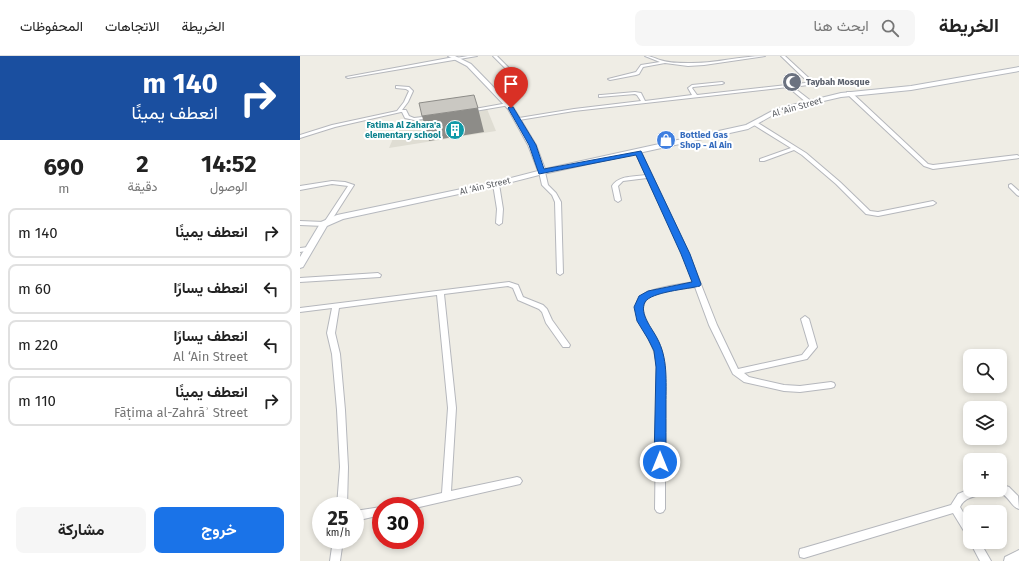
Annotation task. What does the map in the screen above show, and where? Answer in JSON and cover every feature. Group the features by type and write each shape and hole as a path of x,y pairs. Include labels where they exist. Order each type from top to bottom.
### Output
{"street":[{"path":"348,77 454,58 474,56"},
{"path":"495,56 508,69"},
{"path":"647,56 668,62 695,64 762,56"},
{"path":"519,119 574,110 806,84 810,82 810,80 783,56"},
{"path":"454,58 469,66 508,104 519,119 532,145 545,185 554,194 558,202 560,273"},
{"path":"610,79 638,73 642,66 668,62"},
{"name":"Al ‘Ain Street","path":"326,223 368,210 496,184 542,172 731,131 756,124 772,113 809,102 849,94 911,88 1019,69"},
{"path":"695,96 690,88 692,86 722,83"},
{"path":"789,86 809,102"},
{"path":"398,87 407,88 411,91 406,102 399,111"},
{"path":"601,96 636,93 639,94 644,102"},
{"path":"849,94 926,166 934,167 1017,157"},
{"path":"462,112 508,104"},
{"path":"300,136 334,126 399,111 404,111 407,117 411,119 439,116"},
{"path":"756,124 795,148 838,183 868,213 878,214 933,203"},
{"path":"762,160 795,148"},
{"path":"638,152 683,247 713,325 736,372 747,380 784,388 804,389 831,385"},
{"path":"618,200 615,186 619,181 649,176"},
{"path":"300,188 345,182 351,185 300,265"},
{"path":"496,184 500,209 499,223"},
{"path":"1011,186 1019,194"},
{"path":"300,223 326,223"},
{"path":"300,250 309,249"},
{"path":"300,280 378,275"},
{"path":"300,310 509,284 516,287 520,298 541,307 545,311 549,321 566,344"},
{"path":"660,509 661,367 658,351 653,338 642,321 639,307 643,298 651,293 697,284"},
{"path":"440,292 452,408 446,497"},
{"path":"336,306 331,333 336,354 341,410 344,467 342,497"},
{"path":"736,372 804,357 813,346 805,319"},
{"path":"424,502 517,481"},
{"path":"1007,491 1019,505"},
{"path":"963,495 957,501 955,508 963,521"},
{"path":"804,553 955,508"},
{"path":"335,561 337,549"},
{"path":"979,549 986,561"},
{"path":"1009,561 1019,555"}],"shaded area":[{"path":"487,109 496,131 389,148 400,122"}],"building":[{"path":"474,95 478,108 422,116 419,103"}],"place":[{"name":"Taybah Mosque","path":"792,82"},
{"name":"Fatima Al Zahara'a elementary school","path":"455,130"},
{"name":"Bottled Gas Shop - Al Ain","path":"666,140"}],"route":[{"path":"511,108 519,119 532,145 542,172 638,152 686,254 697,284 651,293 643,298 639,307 642,321 656,344 661,367 660,462"}]}
